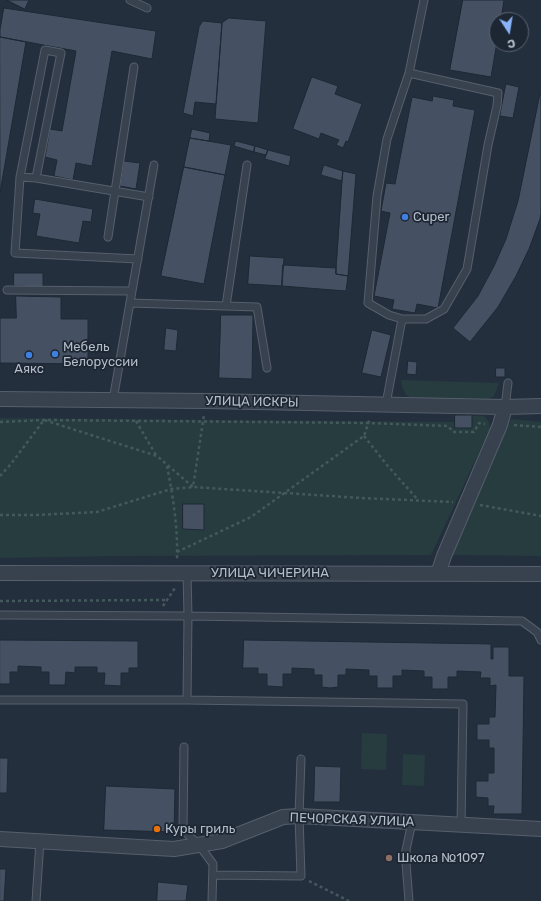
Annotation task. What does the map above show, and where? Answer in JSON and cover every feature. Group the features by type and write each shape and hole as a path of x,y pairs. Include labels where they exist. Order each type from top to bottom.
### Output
{"street":[{"name":"УЛИЦА ИСКРЫ","path":"0,399 206,401 505,407 541,406"},
{"path":"438,574 444,556 500,425 505,407"},
{"name":"УЛИЦА ЧИЧЕРИНА","path":"0,573 541,574"},
{"name":"ПЕЧОРСКАЯ УЛИЦА","path":"0,839 174,849 222,842 283,817 299,816 541,829"}],"lane":[{"path":"130,0 147,8"},
{"path":"408,73 498,92 497,106 487,152 467,269 444,309 426,319 402,319 389,315 368,303 377,196 388,139 408,73 424,0"},
{"path":"36,178 61,54 45,50 20,176 15,253 138,259"},
{"path":"108,237 134,67"},
{"path":"113,400 154,165"},
{"path":"226,306 247,165"},
{"path":"20,176 149,197"},
{"path":"7,290 132,291"},
{"path":"130,303 258,306 267,368"},
{"path":"379,404 402,319"},
{"path":"505,407 508,383"},
{"path":"187,573 187,700"},
{"path":"0,616 188,616 522,621 538,632 541,640"},
{"path":"0,700 187,700 463,704 461,825"},
{"path":"184,747 182,830 199,845 213,864 212,901"},
{"path":"213,875 301,876 299,816 301,759"},
{"path":"409,901 406,850 412,822"},
{"path":"36,901 40,841"}],"path":[{"path":"193,487 206,401"},
{"path":"177,552 251,517 364,436 368,423 379,404"},
{"path":"0,422 44,420 368,423 448,426 453,432 474,432 479,423 541,427"},
{"path":"44,420 156,456"},
{"path":"0,476 12,464 44,420"},
{"path":"136,421 156,456 193,487"},
{"path":"364,436 418,500"},
{"path":"167,465 171,489 177,559"},
{"path":"0,515 97,512 171,489 193,487 361,498 458,502"},
{"path":"474,504 541,516"},
{"path":"156,616 177,584"},
{"path":"0,601 166,600"},
{"path":"301,876 349,901"}],"green space":[{"path":"401,380 499,383 494,396 487,400 417,401 406,395"},
{"path":"472,416 484,416 489,422 490,429 431,555 0,558 0,418 455,422 455,428 471,428"},
{"path":"511,419 541,422 541,556 453,555"},
{"path":"362,733 387,734 386,770 361,769"},
{"path":"403,754 425,755 424,786 402,785"}],"building":[{"path":"7,0 29,0 25,9"},
{"path":"463,0 504,0 502,12 489,12 489,52 495,52 491,77 450,70"},
{"path":"4,8 156,31 152,59 112,51 92,166 76,163 73,180 54,176 57,160 45,157 50,129 62,131 76,51 0,37"},
{"path":"229,18 266,21 258,123 215,119 222,23"},
{"path":"203,21 222,23 216,104 195,102 193,116 183,113 199,27"},
{"path":"0,37 26,42 0,193"},
{"path":"312,77 338,86 335,94 362,104 348,142 346,141 343,148 336,145 339,140 321,133 319,139 293,129"},
{"path":"506,84 519,87 513,118 500,116"},
{"path":"540,95 540,219 529,249 516,276 498,307 470,342 453,328 478,296 506,239 518,201"},
{"path":"433,96 454,100 453,106 475,110 438,308 417,304 415,313 392,309 394,300 374,296 390,213 381,211 386,183 395,184 412,97 432,101"},
{"path":"192,129 210,133 209,141 190,138"},
{"path":"190,138 231,145 225,175 184,167"},
{"path":"236,141 255,146 254,152 234,146"},
{"path":"255,146 268,150 266,155 254,152"},
{"path":"268,150 291,156 289,166 265,159"},
{"path":"124,161 140,163 136,189 120,186"},
{"path":"324,165 343,171 342,181 321,175"},
{"path":"184,167 225,175 204,284 161,276"},
{"path":"343,171 356,174 348,276 336,274"},
{"path":"35,199 93,209 91,222 83,221 79,243 36,236 40,214 33,213"},
{"path":"250,256 284,258 282,286 248,284"},
{"path":"283,265 336,268 336,274 348,276 346,291 282,286"},
{"path":"14,273 43,273 43,287 14,286"},
{"path":"16,296 61,297 61,319 88,319 88,364 0,363 0,318 16,318"},
{"path":"221,315 253,315 252,379 219,378"},
{"path":"166,328 178,330 176,351 164,350"},
{"path":"372,330 391,335 381,377 362,373"},
{"path":"408,361 417,362 416,375 407,374"},
{"path":"496,368 505,368 505,377 496,377"},
{"path":"455,415 472,415 472,428 455,428"},
{"path":"183,504 204,504 204,530 183,529"},
{"path":"0,640 138,641 138,668 129,668 129,673 121,673 121,686 104,685 105,673 97,673 97,667 75,667 75,673 66,672 65,685 49,685 49,672 41,672 41,667 18,666 18,672 10,672 10,684 0,684"},
{"path":"244,640 491,644 491,659 493,659 493,647 509,647 509,676 524,676 522,814 493,814 494,806 488,806 488,798 476,797 476,781 488,781 488,773 494,773 494,748 489,748 489,740 477,740 477,724 489,724 489,717 495,717 496,685 490,686 490,678 480,678 481,672 457,671 457,677 448,677 448,689 432,689 432,677 424,677 424,671 402,670 402,676 393,676 393,688 377,688 377,676 369,676 369,670 346,669 346,675 338,675 338,687 330,688 322,687 322,675 314,675 314,669 292,668 292,674 283,674 283,687 267,686 267,674 258,674 258,668 243,668"},
{"path":"0,758 8,758 7,793 0,793"},
{"path":"315,766 341,767 340,802 314,802"},
{"path":"106,786 175,789 174,832 104,830"},
{"path":"0,869 6,869 4,901 0,901"},
{"path":"158,882 188,885 186,901 157,901"}],"place":[{"name":"Cuper","path":"405,217"},
{"name":"Мебель Белоруссии","path":"55,354"},
{"name":"Аякс","path":"29,355"},
{"name":"Куры гриль","path":"157,829"},
{"name":"Школа №1097","path":"389,858"}]}
